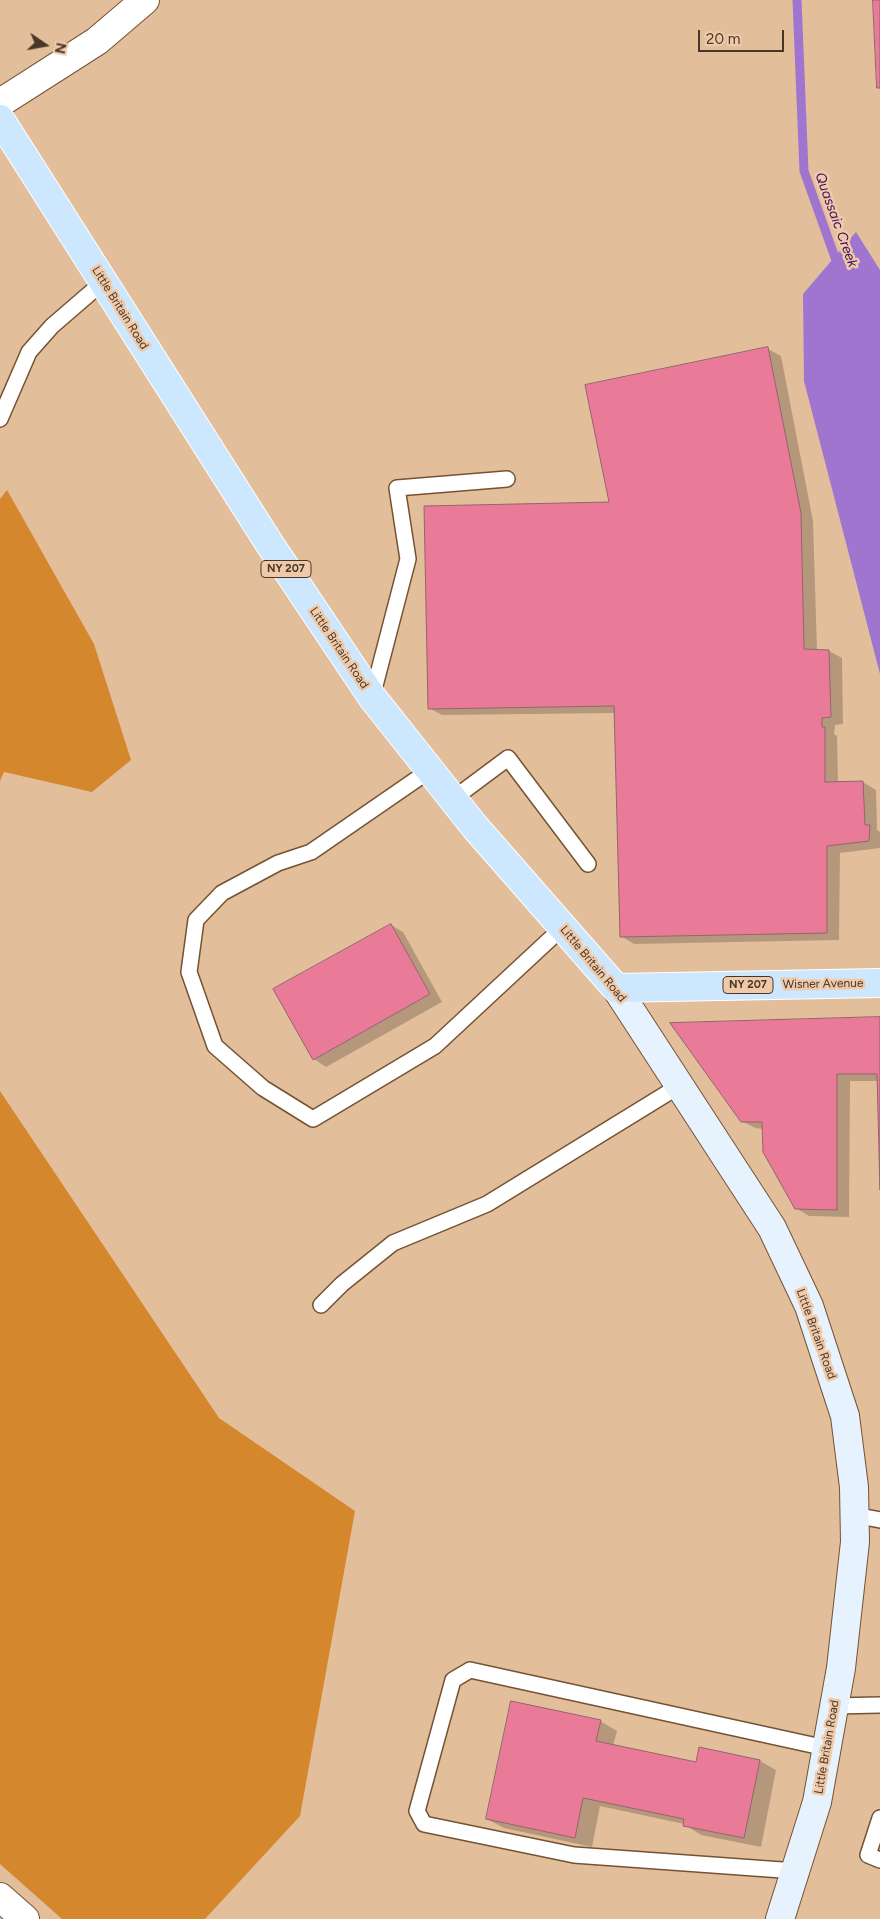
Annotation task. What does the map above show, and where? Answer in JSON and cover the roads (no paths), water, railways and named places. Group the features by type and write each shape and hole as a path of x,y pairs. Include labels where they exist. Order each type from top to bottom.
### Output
{"main road":[{"name":"Little Britain Road","path":"0,119 269,544 372,697 475,827 616,988"},
{"name":"Wisner Avenue","path":"616,988 880,983"}],"street":[{"path":"0,103 97,41 145,0"},
{"name":"Little Britain Road","path":"616,988 772,1228 809,1306 844,1416 854,1487 867,1518 855,1542 840,1668 817,1802 780,1919"},
{"path":"0,1898 25,1919"}],"lane":[{"path":"0,419 29,352 52,326 103,282"},
{"path":"372,697 408,559 397,488 507,478"},
{"path":"453,799 508,758 588,864"},
{"path":"430,770 311,852 278,863 222,893 196,920 188,972 215,1046 263,1088 313,1119 434,1046 563,927"},
{"path":"321,1305 342,1284 393,1243 487,1204 680,1086"},
{"path":"796,1871 574,1855 424,1824 417,1811 453,1680 470,1670 826,1748"},
{"path":"834,1706 880,1705"},
{"path":"880,1818 868,1855 880,1860"}],"waterway":[{"name":"Quassaic Creek","path":"797,0 804,171 838,266"}]}
